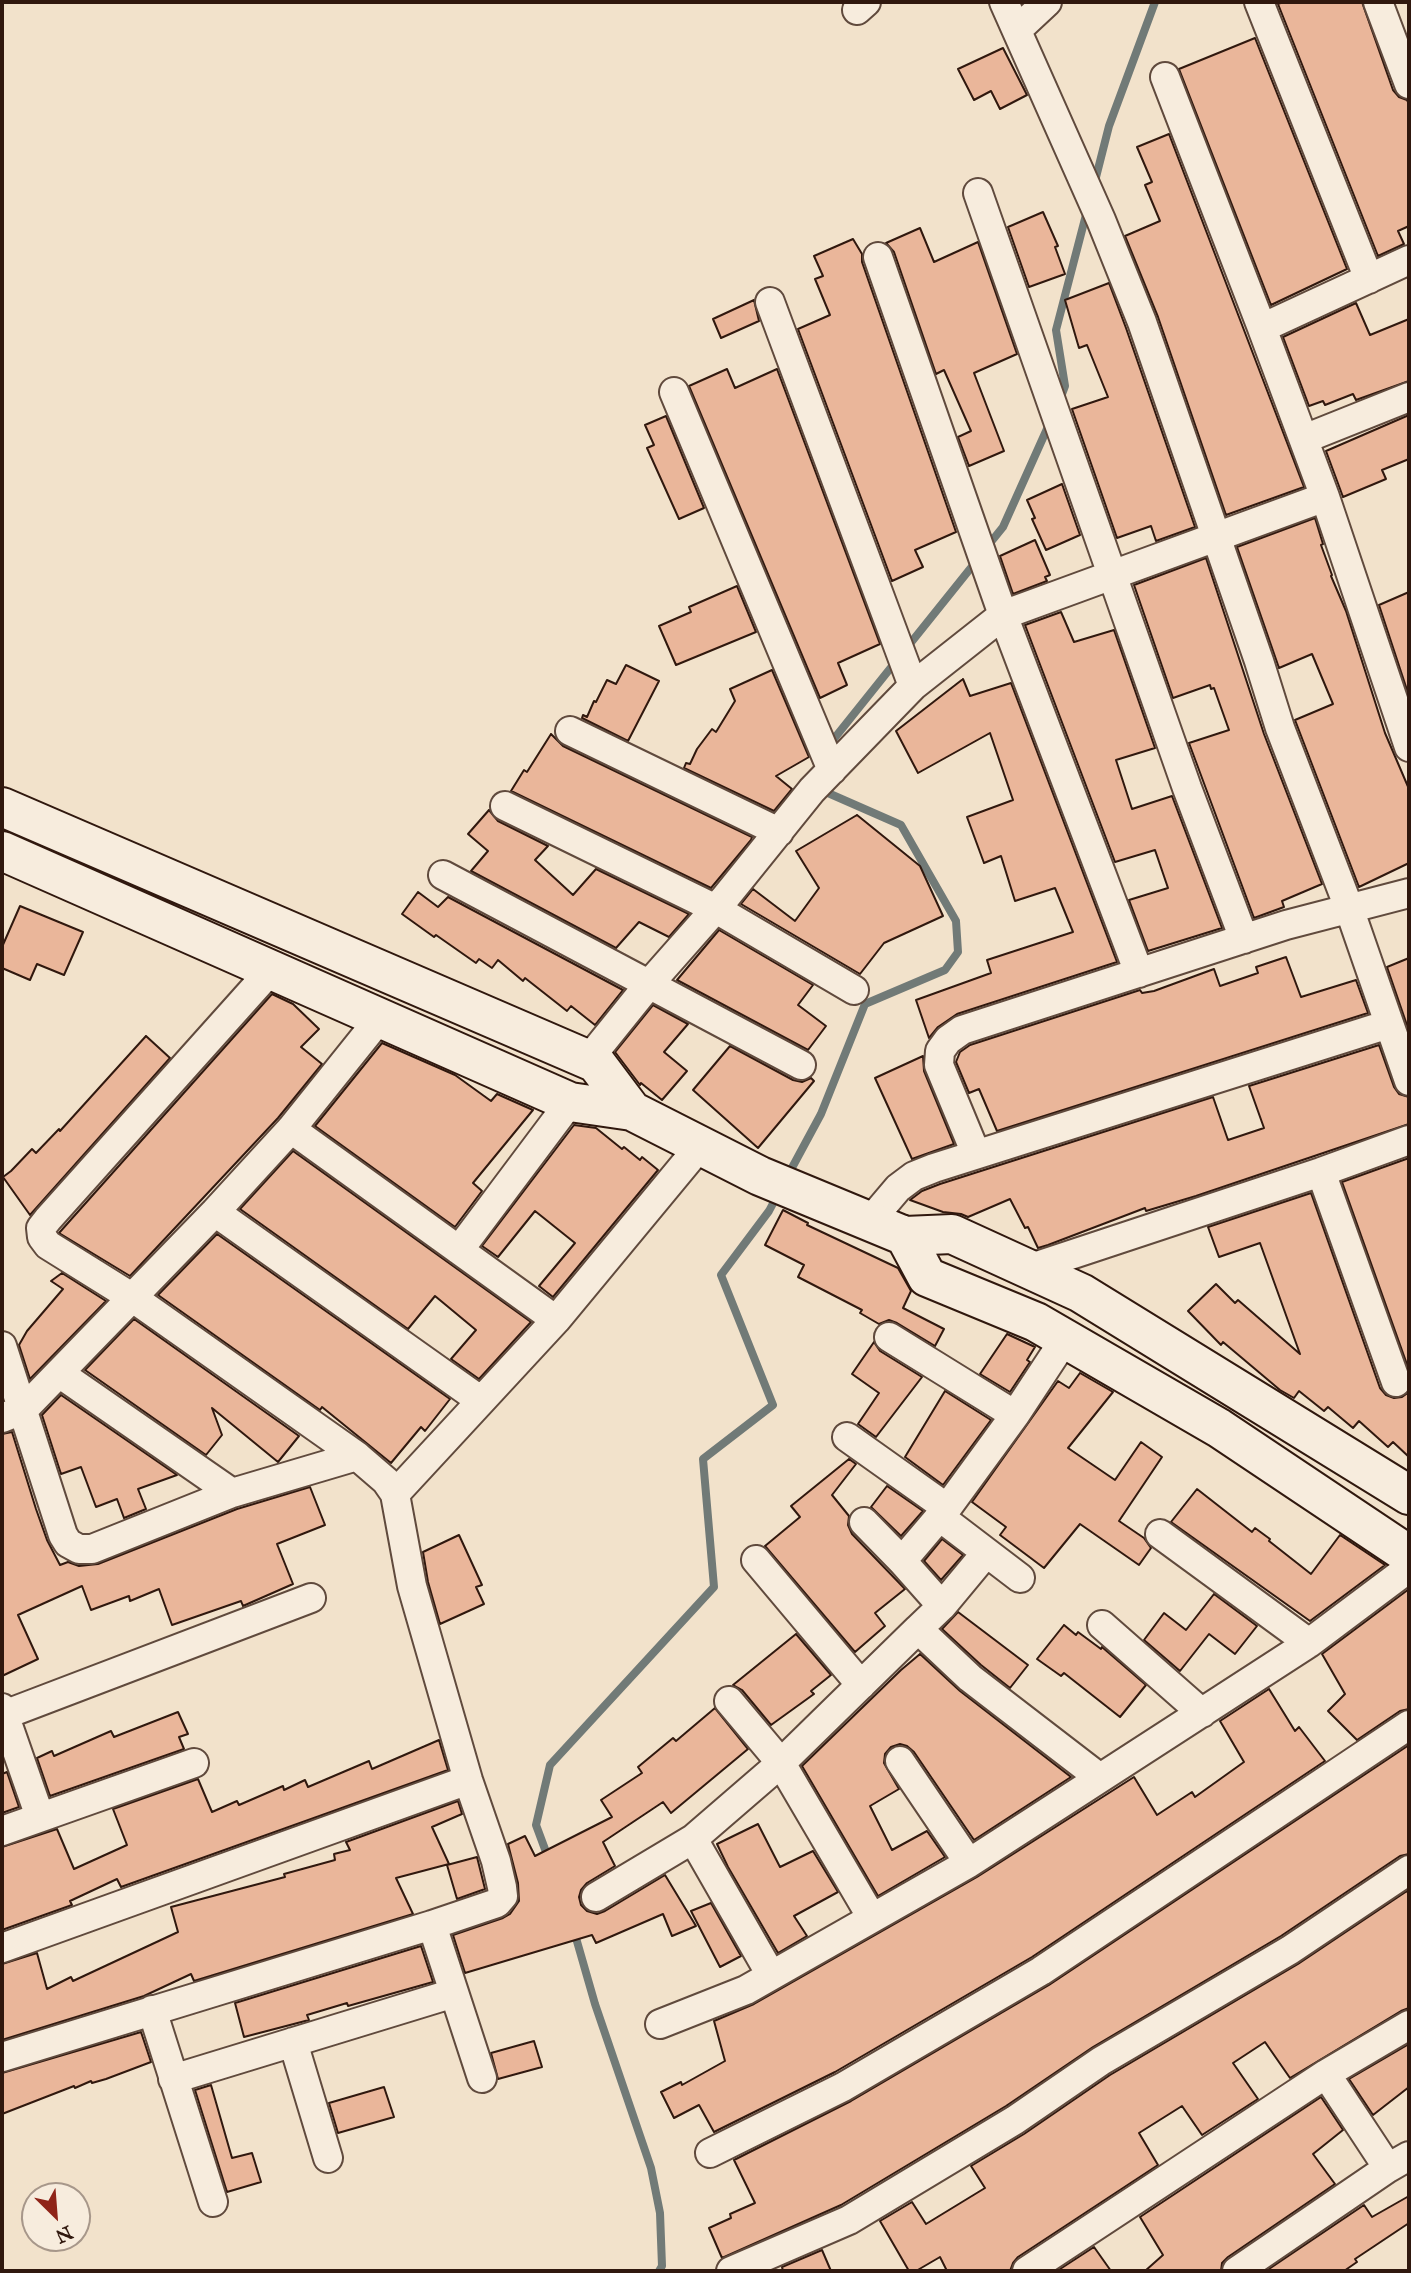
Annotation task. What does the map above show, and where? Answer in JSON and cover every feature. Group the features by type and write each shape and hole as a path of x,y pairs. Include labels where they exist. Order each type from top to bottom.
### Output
{"main road":[{"path":"2,807 596,1063 632,1111"},
{"path":"2,851 570,1102 632,1111 806,1197 905,1236 952,1234 1081,1293 1409,1495"},
{"path":"905,1236 927,1277 1036,1322 1219,1428 1409,1555"}],"street":[{"path":"1004,2 1083,176 1147,335 1280,728 1349,908 1409,1081"},
{"path":"1017,30 1046,2"},
{"path":"1259,2 1369,279"},
{"path":"1378,2 1409,84"},
{"path":"1165,77 1304,439 1409,747"},
{"path":"978,193 1187,788 1244,939"},
{"path":"877,257 1003,615 1139,973"},
{"path":"1262,328 1409,260"},
{"path":"770,302 911,679"},
{"path":"674,392 823,767"},
{"path":"1304,439 1409,397"},
{"path":"588,1060 779,832 823,767 911,679 1003,615 1325,497"},
{"path":"569,731 779,832"},
{"path":"505,806 716,909 853,990"},
{"path":"443,875 801,1065"},
{"path":"976,1154 939,1065 940,1051 948,1040 962,1030 1244,939 1409,892"},
{"path":"2,2057 432,1925 497,1903 503,1896 496,1861 467,1780 412,1586 395,1494 386,1481 357,1456 133,1298 48,1245 42,1237 41,1228 271,970"},
{"path":"13,1413 59,1373 215,1212 292,1129 380,1018"},
{"path":"870,1221 898,1188 914,1176 1388,1024"},
{"path":"459,1250 570,1102"},
{"path":"292,1129 556,1320"},
{"path":"1028,1269 1409,1140"},
{"path":"395,1494 556,1320 700,1146"},
{"path":"1321,1172 1396,1382"},
{"path":"215,1212 480,1400"},
{"path":"889,1336 1015,1415"},
{"path":"902,1562 944,1513 1015,1415 1065,1339"},
{"path":"2,1346 13,1413 63,1535 68,1543 79,1549 92,1549 232,1493 357,1456"},
{"path":"59,1373 232,1493"},
{"path":"847,1437 944,1513 986,1553 1020,1578"},
{"path":"864,1522 942,1606"},
{"path":"1160,1534 1309,1643"},
{"path":"596,1897 693,1839 781,1763 942,1606 986,1553"},
{"path":"756,1560 861,1685"},
{"path":"660,2024 747,1990 969,1863 1309,1643 1409,1568"},
{"path":"40,1817 3,1712 311,1598"},
{"path":"1102,1625 1202,1713"},
{"path":"918,1629 970,1678 1100,1778"},
{"path":"729,1701 781,1763 872,1918"},
{"path":"710,2153 843,2087 1041,1971 1409,1725"},
{"path":"900,1761 969,1863"},
{"path":"2,1831 194,1763"},
{"path":"2,1948 467,1780"},
{"path":"693,1839 771,1975"},
{"path":"731,2271 849,2220 1015,2120 1101,2061 1290,1950 1409,1870"},
{"path":"432,1925 481,2078"},
{"path":"173,2079 454,1993"},
{"path":"152,2010 213,2202"},
{"path":"1027,2271 1326,2074 1409,2025"},
{"path":"293,2042 328,2158"},
{"path":"1237,2271 1402,2164 1326,2074"}],"building":[{"path":"1362,2 1393,90 1409,104 1409,226 1398,231 1404,244 1378,256 1278,4"},
{"path":"1255,38 1347,269 1271,305 1179,69"},
{"path":"1003,48 1027,95 1000,109 991,91 974,100 958,69"},
{"path":"1169,134 1304,487 1226,515 1158,317 1125,236 1160,221 1145,185 1152,182 1137,147"},
{"path":"1043,212 1058,246 1055,247 1065,274 1029,287 1008,227"},
{"path":"920,228 934,262 978,242 1017,354 974,373 1004,451 969,466 958,437 971,431 944,370 936,374 894,252 886,243"},
{"path":"853,239 862,254 862,262 956,532 915,550 923,567 892,581 798,329 830,315 815,279 823,276 814,256"},
{"path":"1109,283 1195,527 1156,541 1151,526 1117,538 1072,409 1108,397 1087,345 1079,348 1065,300"},
{"path":"754,300 759,321 721,338 713,319"},
{"path":"1356,303 1370,335 1409,319 1409,381 1356,400 1353,394 1325,405 1323,401 1309,406 1283,337"},
{"path":"727,369 735,388 777,369 880,644 838,663 847,685 820,698 689,386"},
{"path":"1409,415 1409,459 1382,470 1386,479 1343,497 1326,451"},
{"path":"666,416 704,508 679,519 647,448 654,445 645,425"},
{"path":"1062,484 1080,535 1046,550 1027,500"},
{"path":"1315,518 1331,576 1346,611 1385,733 1409,789 1409,863 1359,887 1295,720 1333,704 1312,654 1279,668 1237,547"},
{"path":"1035,540 1050,575 1045,577 1047,581 1013,594 1000,556"},
{"path":"1206,558 1264,734 1322,884 1282,901 1284,907 1254,918 1189,743 1229,730 1214,688 1211,689 1210,685 1173,698 1134,585"},
{"path":"737,586 756,632 676,665 659,626 691,612 689,607"},
{"path":"1409,592 1409,696 1379,605"},
{"path":"1061,612 1074,642 1114,630 1155,748 1116,760 1132,809 1172,796 1222,928 1148,951 1129,900 1168,888 1155,850 1115,862 1025,625"},
{"path":"626,665 659,681 628,741 582,718 583,715 587,717 607,680 616,684"},
{"path":"772,670 809,757 776,776 792,789 774,811 684,768 686,763 690,764 712,729 716,732 735,701 730,689"},
{"path":"963,679 970,696 1011,683 1117,962 957,1014 938,1027 929,1038 916,1000 991,973 987,960 1073,932 1055,888 1015,901 1001,856 984,863 967,817 1013,800 990,733 918,773 896,731"},
{"path":"551,734 563,746 752,837 751,840 711,888 511,791 524,770 527,772"},
{"path":"489,810 498,821 548,846 535,860 573,895 596,869 689,914 669,937 639,922 616,948 471,871 488,851 468,834"},
{"path":"857,815 920,866 943,916 884,943 860,974 741,904 753,889 795,921 819,888 796,851"},
{"path":"418,892 438,907 448,897 623,990 595,1025 571,1006 567,1011 498,960 492,968 479,959 476,963 402,914"},
{"path":"20,906 83,932 64,975 37,964 30,980 2,968 2,947"},
{"path":"719,930 813,985 798,1005 826,1026 808,1050 677,980"},
{"path":"1286,957 1301,997 1356,980 1368,1013 997,1131 979,1089 969,1093 956,1062 960,1052 970,1045 1140,990 1142,993 1154,991 1214,969 1220,986 1258,973 1256,967"},
{"path":"1409,958 1409,1031 1387,967"},
{"path":"272,994 293,1004 319,1029 301,1047 322,1064 278,1118 130,1276 59,1233"},
{"path":"653,1005 688,1024 664,1052 687,1071 662,1100 641,1083 640,1085 615,1052"},
{"path":"146,1036 170,1058 30,1215 3,1177 32,1149 36,1153 59,1129 60,1131"},
{"path":"382,1043 455,1075 491,1101 497,1094 533,1110 473,1183 482,1191 455,1227 315,1126"},
{"path":"1379,1045 1394,1087 1399,1094 1409,1097 1409,1124 1196,1196 1146,1211 1145,1208 1048,1245 1038,1248 1010,1199 968,1217 943,1212 910,1200 922,1191 940,1184 1213,1097 1228,1140 1264,1128 1249,1086"},
{"path":"730,1046 793,1080 802,1082 811,1078 814,1081 758,1148 693,1090"},
{"path":"923,1056 924,1071 954,1144 912,1159 875,1078"},
{"path":"574,1125 596,1128 622,1149 624,1147 640,1160 642,1157 658,1170 553,1297 539,1286 575,1243 535,1211 498,1257 482,1246"},
{"path":"293,1151 531,1322 479,1379 451,1359 476,1330 435,1296 408,1329 240,1209"},
{"path":"1409,1158 1409,1370 1342,1182"},
{"path":"1311,1193 1380,1388 1386,1395 1394,1398 1409,1392 1409,1457 1393,1442 1388,1447 1359,1421 1353,1428 1328,1407 1324,1411 1299,1391 1294,1398 1280,1390 1223,1342 1221,1345 1188,1311 1216,1284 1235,1303 1238,1300 1300,1354 1260,1243 1219,1257 1208,1227"},
{"path":"783,1210 808,1223 807,1225 898,1268 911,1291 903,1308 944,1329 935,1346 897,1323 889,1320 879,1324 860,1313 862,1310 798,1277 804,1265 765,1245"},
{"path":"217,1234 450,1399 425,1431 421,1427 391,1463 322,1407 320,1410 158,1295"},
{"path":"62,1273 106,1301 30,1379 19,1345 27,1331 63,1289 51,1281"},
{"path":"134,1319 299,1436 278,1462 212,1408 222,1435 206,1455 85,1370"},
{"path":"1007,1334 1035,1347 1027,1360 1030,1362 1010,1392 980,1374"},
{"path":"874,1342 880,1351 922,1377 876,1437 858,1424 879,1393 852,1374"},
{"path":"1080,1373 1113,1392 1068,1448 1115,1480 1141,1442 1162,1457 1119,1521 1144,1538 1151,1548 1139,1565 1080,1524 1044,1568 1000,1535 1006,1527 972,1502 1058,1381 1069,1388"},
{"path":"945,1391 991,1420 943,1485 905,1457"},
{"path":"61,1395 177,1475 138,1489 146,1509 124,1518 117,1499 96,1507 81,1467 61,1474 42,1415"},
{"path":"12,1432 47,1540 60,1565 68,1562 79,1566 98,1564 237,1509 310,1487 325,1525 277,1544 293,1584 243,1606 241,1601 172,1625 159,1589 130,1601 129,1596 91,1610 82,1586 18,1615 38,1659 2,1676 2,1434"},
{"path":"849,1459 856,1464 832,1495 849,1516 848,1525 852,1534 905,1589 875,1613 885,1626 855,1652 765,1546 800,1517 791,1506"},
{"path":"887,1486 923,1511 901,1536 871,1507"},
{"path":"1197,1489 1252,1532 1255,1528 1270,1539 1269,1541 1311,1574 1340,1535 1385,1565 1310,1621 1171,1522"},
{"path":"459,1535 482,1585 476,1587 484,1604 440,1624 423,1552"},
{"path":"942,1539 963,1555 941,1580 924,1561"},
{"path":"1409,1589 1409,1709 1400,1711 1357,1740 1328,1711 1345,1694 1322,1654"},
{"path":"1214,1594 1257,1626 1235,1654 1209,1634 1180,1671 1144,1640 1164,1613 1186,1630"},
{"path":"958,1612 1028,1665 1010,1688 942,1629"},
{"path":"1064,1625 1076,1635 1078,1632 1101,1649 1102,1647 1146,1685 1120,1717 1064,1673 1061,1676 1037,1659"},
{"path":"796,1634 831,1675 811,1691 814,1694 771,1725 742,1690 733,1685"},
{"path":"920,1654 960,1691 1071,1777 974,1840 914,1752 900,1744 891,1747 885,1754 884,1763 899,1789 870,1806 892,1850 927,1831 945,1857 878,1896 802,1766"},
{"path":"1269,1689 1295,1731 1299,1727 1325,1761 1032,1957 835,2072 714,2132 699,2105 674,2118 661,2092 681,2082 682,2085 725,2061 714,2021 754,2004 977,1877 1134,1777 1157,1815 1192,1792 1195,1797 1244,1762 1220,1721"},
{"path":"715,1708 748,1749 671,1813 663,1802 603,1842 615,1866 587,1883 579,1897 581,1905 587,1911 597,1914 665,1875 696,1926 672,1936 663,1914 596,1943 592,1935 465,1973 453,1935 503,1918 510,1914 519,1901 518,1883 508,1844 525,1836 535,1856 612,1817 601,1800 642,1773 638,1767 673,1738 676,1741"},
{"path":"178,1712 188,1734 179,1737 184,1749 50,1796 37,1758 52,1751 54,1756 111,1731 114,1737"},
{"path":"439,1740 448,1770 121,1887 117,1879 70,1901 72,1905 2,1930 2,1847 57,1829 74,1869 127,1845 113,1809 198,1779 212,1812 237,1801 239,1805 283,1786 284,1790 305,1780 308,1787 369,1761 372,1769"},
{"path":"1409,1745 1409,1854 1400,1856 1281,1936 1093,2047 1006,2106 841,2205 722,2258 709,2228 731,2218 730,2214 755,2203 734,2160 851,2101 1049,1985"},
{"path":"7,1772 19,1807 2,1813 2,1774"},
{"path":"458,1801 462,1814 432,1827 449,1864 396,1878 413,1914 194,1981 191,1974 144,1996 2,2040 2,1964 37,1953 47,1989 71,1977 73,1981 178,1932 171,1907 285,1877 284,1874 335,1860 334,1854 350,1850 346,1842"},
{"path":"758,1824 780,1867 813,1851 838,1892 794,1916 807,1936 778,1953 717,1844"},
{"path":"477,1857 485,1889 457,1899 447,1865"},
{"path":"1407,1891 1409,2008 1290,2078 1265,2042 1233,2063 1258,2099 1202,2135 1182,2106 1139,2133 1158,2165 1018,2257 1010,2271 947,2271 940,2257 916,2271 909,2271 880,2221 912,2202 926,2224 985,2188 971,2166 1024,2134 1110,2075 1298,1964"},
{"path":"711,1903 741,1956 720,1967 691,1911"},
{"path":"421,1946 433,1982 348,2006 347,2003 307,2015 309,2020 244,2037 235,2003"},
{"path":"141,2032 151,2062 106,2079 92,2083 91,2081 75,2088 74,2086 2,2114 2,2073"},
{"path":"534,2041 542,2067 498,2079 491,2053"},
{"path":"1409,2044 1409,2087 1373,2115 1349,2079"},
{"path":"211,2085 232,2158 252,2153 261,2182 227,2192 195,2090"},
{"path":"384,2087 394,2117 338,2133 329,2103"},
{"path":"1321,2097 1343,2130 1313,2154 1335,2184 1228,2257 1222,2263 1221,2271 1145,2271 1163,2255 1140,2217"},
{"path":"1409,2196 1409,2223 1355,2259 1357,2262 1344,2271 1266,2271 1364,2205 1372,2217"},
{"path":"1094,2247 1111,2271 1057,2271"},
{"path":"822,2250 831,2271 783,2271 782,2267"}],"waterway":[{"path":"1094,185 1109,126 1155,2"},
{"path":"1059,402 1065,386 1056,330 1087,211"},
{"path":"986,548 1003,527 1051,420"},
{"path":"905,650 978,559"},
{"path":"829,745 897,660"},
{"path":"787,1177 821,1114 865,1004 945,970 958,952 956,921 901,825 828,793 822,786"},
{"path":"549,1860 536,1825 550,1765 714,1587 703,1459 773,1405 721,1275 769,1211 778,1194"},
{"path":"574,1931 595,2004 651,2168 660,2213 662,2266 659,2271"}]}
